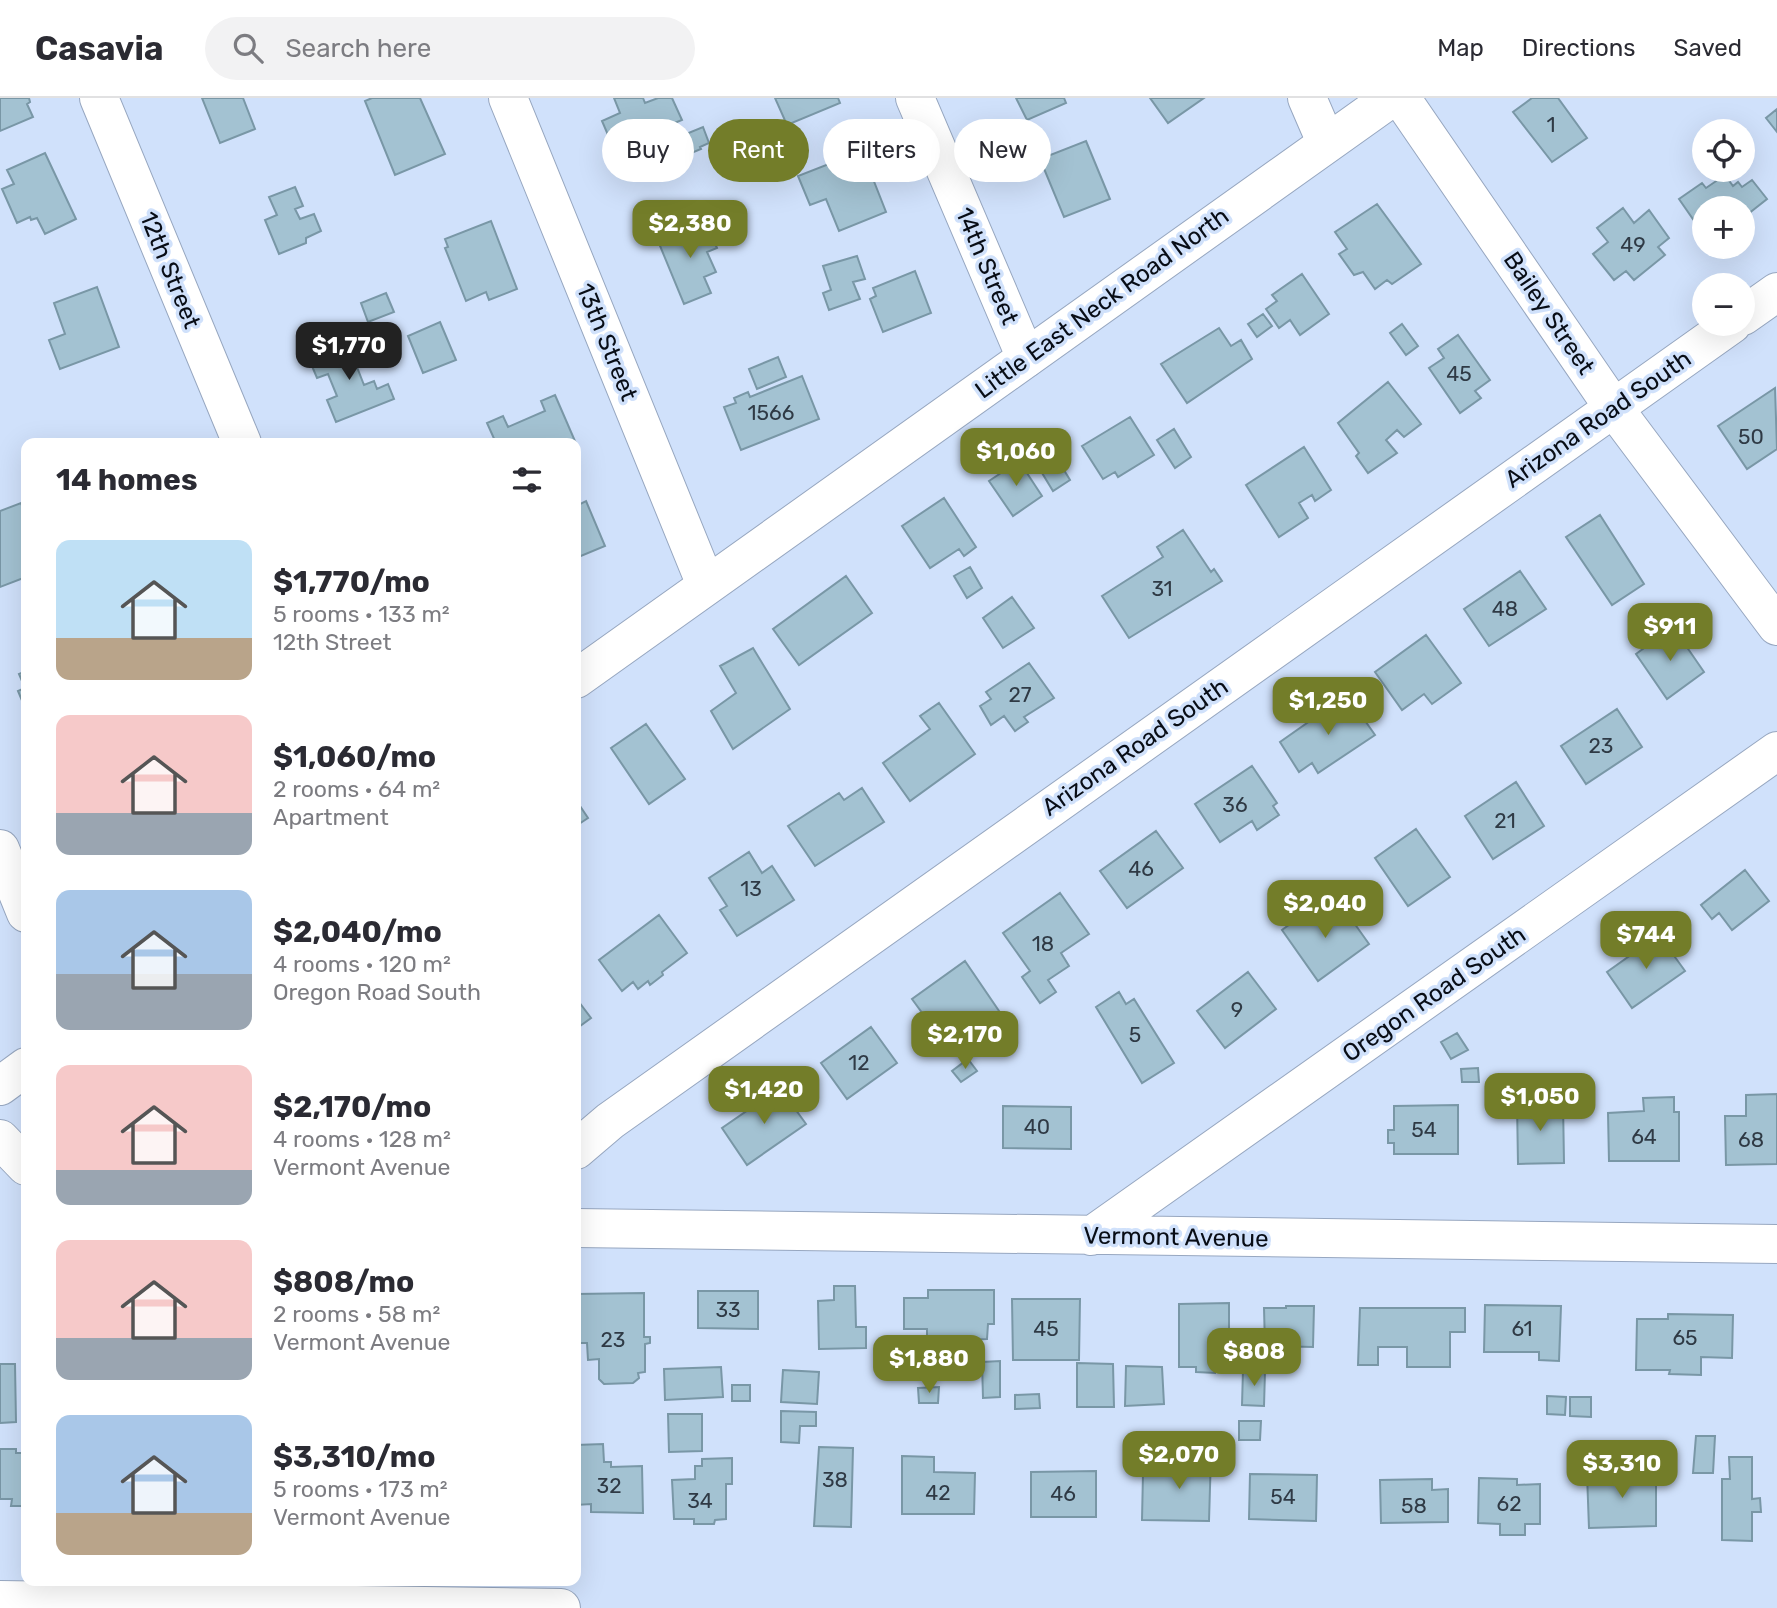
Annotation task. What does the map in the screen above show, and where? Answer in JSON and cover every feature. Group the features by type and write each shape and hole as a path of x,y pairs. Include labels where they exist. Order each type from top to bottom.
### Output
{"street":[{"name":"12th Street","path":"99,98 240,438"},
{"name":"13th Street","path":"508,98 706,585"},
{"name":"14th Street","path":"915,98 1026,358"},
{"path":"1307,98 1326,142"},
{"name":"Little East Neck Road North","path":"581,675 1391,98"},
{"name":"Bailey Street","path":"1401,98 1613,407 1777,626"},
{"path":"1755,308 1777,292"},
{"name":"Arizona Road South","path":"581,1146 621,1113 1715,336"},
{"name":"Oregon Road South","path":"1091,1236 1777,751"},
{"path":"0,849 21,901"},
{"path":"0,1086 21,1071"},
{"path":"0,1139 21,1161"},
{"name":"Vermont Avenue","path":"581,1228 1777,1244"},
{"path":"0,1600 561,1608"}],"building":[{"path":"0,98 29,98 30,102 27,104 33,117 0,131"},
{"path":"202,98 243,98 255,129 220,143"},
{"path":"372,98 420,98 445,154 395,175 365,101"},
{"path":"614,98 643,98 645,103 658,98 672,98 682,119 606,119 620,113"},
{"path":"775,98 838,98 840,103 801,119 784,119"},
{"path":"1016,98 1064,98 1066,103 1026,119"},
{"path":"1150,98 1204,98 1168,123"},
{"path":"1532,98 1558,98 1587,138 1552,162 1513,112"},
{"path":"1777,109 1777,132 1766,118"},
{"path":"703,127 708,143 694,152 694,131"},
{"path":"1086,141 1110,199 1064,217 1050,182 1051,155"},
{"path":"45,153 76,219 45,234 37,218 31,220 30,217 17,223 2,189 14,184 7,170"},
{"path":"823,166 823,182 874,182 886,212 839,231 826,199 810,205 800,182 809,182 809,172"},
{"path":"1715,182 1730,182 1733,186 1738,182 1742,187 1754,182 1767,199 1755,208 1755,196 1692,196 1692,218 1679,199 1702,183 1706,188"},
{"path":"295,187 303,206 295,209 300,219 314,214 321,231 306,238 306,243 279,254 265,220 277,215 269,197"},
{"path":"1377,204 1421,264 1392,284 1387,280 1375,289 1363,272 1354,275 1339,254 1347,249 1335,232"},
{"path":"1623,208 1634,223 1649,210 1669,238 1658,247 1665,255 1634,280 1626,271 1614,280 1593,254 1608,242 1597,228"},
{"path":"491,221 517,289 489,300 486,292 466,301 445,248 448,247 445,239"},
{"path":"705,221 717,248 707,252 716,272 704,277 711,293 684,304 658,241"},
{"path":"857,256 865,279 853,282 860,299 829,310 823,293 831,290 823,266"},
{"path":"915,271 931,313 883,332 870,299 876,296 873,288"},
{"path":"1302,274 1329,314 1300,335 1290,320 1279,328 1266,309 1277,301 1272,295"},
{"path":"97,287 119,347 60,369 49,340 65,334 54,303"},
{"path":"386,293 394,312 368,322 361,303"},
{"path":"1263,314 1272,326 1257,337 1248,324"},
{"path":"440,322 456,360 423,373 408,336"},
{"path":"1402,324 1418,346 1406,355 1390,333"},
{"path":"1219,328 1231,346 1241,340 1252,359 1187,403 1161,364"},
{"path":"1458,335 1490,380 1475,391 1481,398 1460,413 1429,368 1444,358 1438,349"},
{"path":"355,341 363,359 355,362 364,385 374,381 377,389 388,384 394,399 336,422 327,400 337,396 328,374 317,378 309,359"},
{"path":"778,357 786,377 757,389 749,369"},
{"path":"802,376 819,419 741,450 724,407 736,403 734,398 748,392 750,397"},
{"path":"1388,382 1421,424 1404,437 1397,430 1386,440 1397,453 1368,473 1356,456 1359,453 1338,423"},
{"path":"1775,388 1777,449 1747,469 1718,426"},
{"path":"555,395 574,438 494,438 487,423 503,416 508,427 545,411 541,401"},
{"path":"1130,417 1154,455 1118,477 1115,472 1103,479 1082,446"},
{"path":"1174,429 1191,457 1175,468 1157,440"},
{"path":"1304,447 1331,490 1315,501 1312,495 1299,503 1308,518 1279,537 1246,485"},
{"path":"1053,452 1070,480 1053,491 1036,463"},
{"path":"1019,461 1042,496 1013,516 989,481"},
{"path":"944,498 976,547 964,556 959,549 930,568 902,526"},
{"path":"586,501 605,546 581,556 581,504"},
{"path":"21,503 21,579 0,587 0,511"},
{"path":"1600,515 1644,584 1612,605 1566,537"},
{"path":"1183,530 1211,572 1214,569 1222,581 1129,638 1102,596 1163,557 1157,547"},
{"path":"970,567 982,588 967,598 954,576"},
{"path":"1520,571 1546,609 1489,646 1464,609"},
{"path":"846,576 872,613 799,665 773,629"},
{"path":"1012,597 1034,628 1003,648 983,618"},
{"path":"1673,627 1704,672 1667,699 1636,654"},
{"path":"1426,635 1461,683 1432,704 1424,694 1402,710 1375,672"},
{"path":"753,648 790,709 733,749 711,711 736,693 720,666"},
{"path":"1029,663 1054,698 1024,717 1028,722 1015,731 1004,716 991,725 980,706 991,699 986,692"},
{"path":"1347,695 1375,735 1318,773 1312,763 1299,772 1280,742"},
{"path":"939,703 975,754 910,801 883,763 930,729 920,716"},
{"path":"1617,709 1642,747 1586,784 1561,746"},
{"path":"646,724 685,779 649,804 611,748"},
{"path":"1252,766 1277,803 1273,806 1279,815 1257,830 1252,821 1220,842 1195,804"},
{"path":"1516,782 1544,826 1493,859 1465,816"},
{"path":"862,788 884,822 815,866 788,826 839,793 844,800"},
{"path":"581,808 588,818 581,823"},
{"path":"1416,829 1450,877 1408,906 1375,858"},
{"path":"1156,831 1183,868 1127,908 1100,871"},
{"path":"749,852 762,873 772,866 794,900 737,936 720,910 727,906 709,878"},
{"path":"1745,870 1769,901 1732,930 1719,913 1712,919 1701,905"},
{"path":"1060,893 1089,934 1061,953 1069,966 1048,980 1056,992 1040,1003 1022,977 1030,971 1003,933"},
{"path":"1342,906 1369,944 1318,981 1282,930 1312,908 1321,921"},
{"path":"659,915 687,953 650,985 648,981 638,989 633,982 622,991 599,960"},
{"path":"1659,935 1685,971 1632,1008 1607,972"},
{"path":"965,961 999,1011 974,1026 967,1016 939,1036 912,999"},
{"path":"1248,972 1276,1009 1225,1048 1197,1011"},
{"path":"1119,992 1126,1004 1134,999 1174,1063 1142,1083 1096,1007"},
{"path":"581,1005 591,1018 581,1025"},
{"path":"871,1027 897,1063 847,1099 821,1063"},
{"path":"1457,1033 1468,1050 1451,1059 1441,1042"},
{"path":"968,1059 977,1071 961,1082 952,1071"},
{"path":"1478,1068 1479,1082 1462,1082 1461,1069"},
{"path":"780,1088 806,1124 747,1165 722,1128"},
{"path":"1777,1094 1777,1164 1726,1165 1725,1116 1746,1116 1746,1095"},
{"path":"1674,1097 1674,1112 1679,1112 1679,1161 1609,1161 1608,1113 1644,1111 1643,1098"},
{"path":"1563,1102 1564,1163 1518,1164 1517,1103"},
{"path":"1458,1105 1458,1154 1394,1154 1394,1143 1388,1143 1388,1130 1394,1130 1394,1106"},
{"path":"1003,1106 1071,1107 1071,1149 1003,1148"},
{"path":"834,1286 855,1286 856,1327 866,1327 866,1348 819,1349 818,1301 834,1300"},
{"path":"928,1290 994,1290 994,1324 988,1324 987,1339 962,1340 962,1347 927,1347 927,1329 904,1329 904,1298 928,1298"},
{"path":"698,1291 758,1291 758,1329 698,1328"},
{"path":"644,1293 644,1337 650,1337 650,1343 645,1344 645,1372 638,1373 639,1378 633,1383 604,1384 599,1379 599,1359 588,1360 587,1343 581,1343 581,1294"},
{"path":"1012,1299 1080,1299 1079,1360 1013,1360"},
{"path":"1229,1303 1229,1367 1215,1367 1215,1373 1196,1372 1196,1367 1179,1367 1179,1304"},
{"path":"1485,1305 1561,1306 1559,1361 1539,1360 1539,1352 1484,1352"},
{"path":"1314,1306 1313,1347 1265,1346 1264,1308"},
{"path":"1360,1308 1465,1308 1465,1332 1450,1332 1450,1367 1407,1367 1407,1347 1378,1347 1378,1365 1358,1365"},
{"path":"1668,1314 1733,1315 1732,1358 1701,1357 1701,1375 1669,1374 1670,1370 1636,1370 1637,1319 1668,1319"},
{"path":"1000,1361 1000,1397 983,1398 982,1362"},
{"path":"1077,1363 1113,1364 1114,1407 1077,1407"},
{"path":"0,1364 15,1364 16,1422 0,1423"},
{"path":"1126,1366 1162,1367 1164,1404 1125,1406"},
{"path":"721,1367 723,1397 665,1400 664,1369"},
{"path":"783,1370 819,1372 817,1404 781,1402"},
{"path":"1243,1370 1265,1371 1264,1406 1242,1405"},
{"path":"732,1385 750,1385 750,1401 732,1401"},
{"path":"939,1387 938,1403 919,1403 918,1388"},
{"path":"1039,1394 1040,1408 1015,1409 1015,1395"},
{"path":"1547,1396 1566,1397 1565,1415 1547,1414"},
{"path":"1570,1397 1591,1397 1591,1417 1570,1416"},
{"path":"781,1411 816,1412 816,1426 800,1426 799,1443 781,1442"},
{"path":"668,1414 702,1414 702,1451 669,1452"},
{"path":"1239,1421 1261,1421 1260,1440 1239,1440"},
{"path":"1696,1436 1715,1436 1713,1473 1693,1473"},
{"path":"603,1444 604,1462 611,1462 611,1467 642,1466 643,1513 591,1512 591,1504 581,1505 581,1445"},
{"path":"819,1447 853,1448 851,1527 814,1526"},
{"path":"0,1449 16,1449 16,1453 21,1453 21,1506 11,1506 12,1499 0,1499"},
{"path":"1180,1453 1211,1454 1209,1521 1142,1520 1143,1473 1179,1474"},
{"path":"902,1456 934,1457 934,1472 975,1473 974,1514 902,1514"},
{"path":"1729,1457 1752,1457 1752,1499 1760,1498 1761,1512 1752,1512 1752,1541 1722,1540 1722,1479 1730,1479"},
{"path":"732,1458 732,1484 726,1484 726,1519 715,1520 714,1524 694,1524 694,1519 674,1519 672,1480 695,1479 695,1466 702,1466 702,1459"},
{"path":"1096,1471 1096,1517 1031,1517 1031,1472"},
{"path":"1656,1472 1656,1526 1589,1528 1587,1474"},
{"path":"1250,1474 1317,1475 1316,1521 1249,1519"},
{"path":"1479,1478 1517,1479 1517,1485 1540,1484 1540,1524 1525,1524 1525,1535 1500,1535 1500,1524 1478,1523"},
{"path":"1432,1479 1432,1490 1448,1489 1448,1522 1381,1523 1380,1480"}]}
